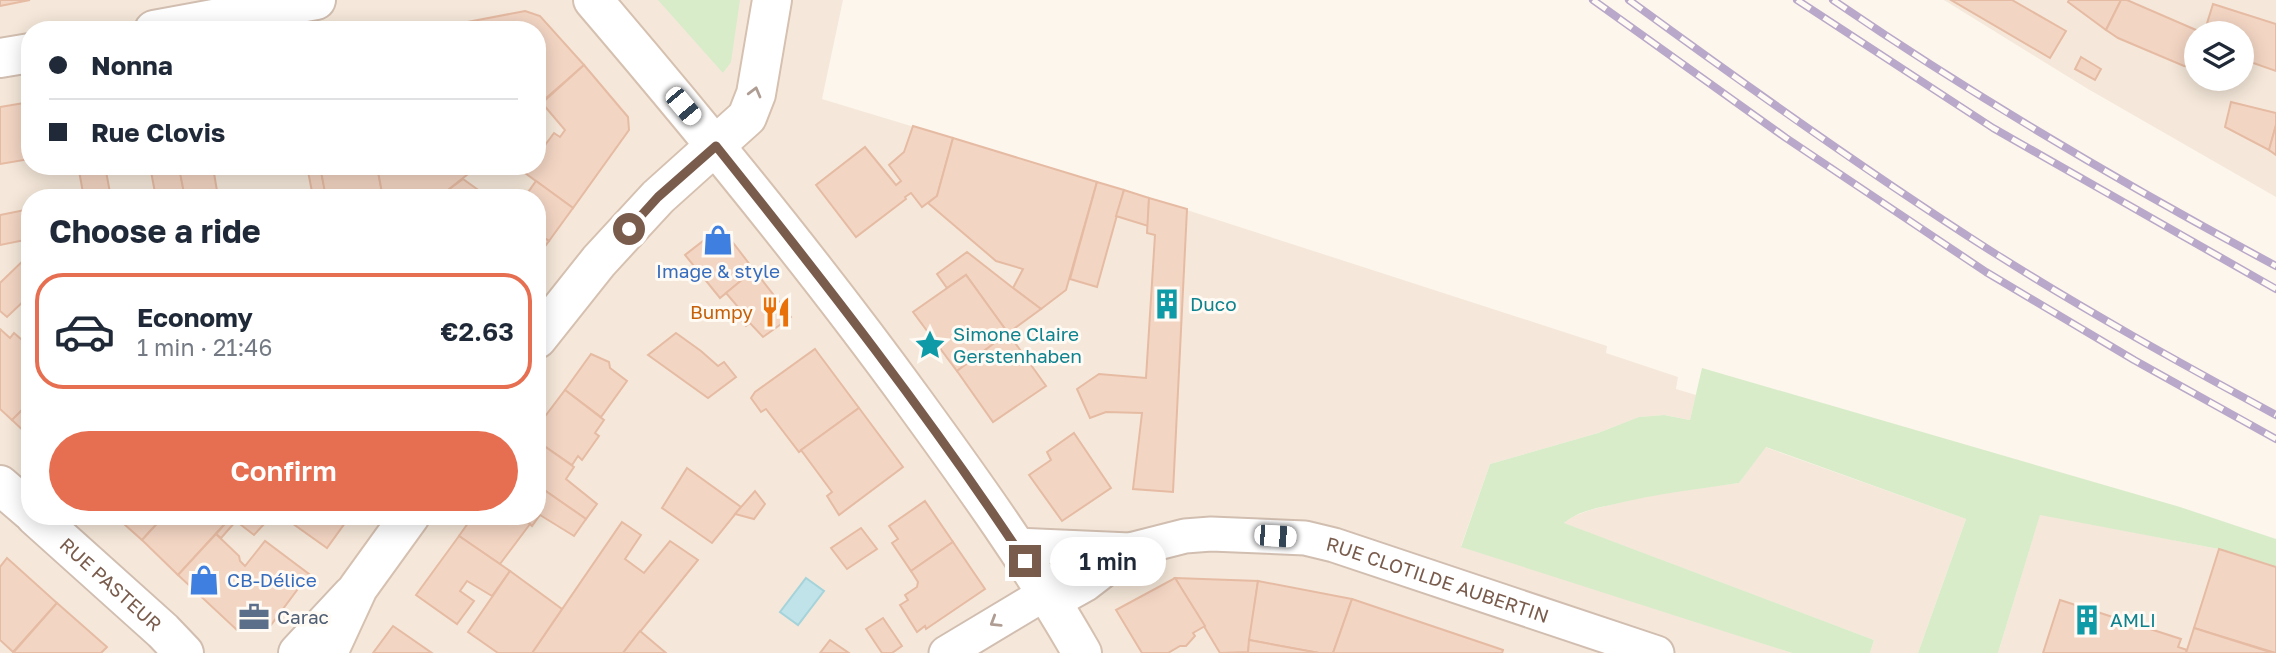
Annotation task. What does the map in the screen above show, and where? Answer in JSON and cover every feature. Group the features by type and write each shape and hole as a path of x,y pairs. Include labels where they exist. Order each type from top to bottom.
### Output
{"main road":[{"path":"203,21 316,0"},
{"path":"593,0 716,146 860,327 965,472 1049,598 1082,653"},
{"path":"546,328 599,261 658,197 747,117 756,94 772,0"},
{"path":"0,58 21,54"},
{"path":"0,485 21,503"},
{"name":"RUE PASTEUR","path":"45,525 184,653"},
{"path":"298,653 358,588 404,525"},
{"path":"328,653 358,588"}],"street":[{"name":"RUE CLOTILDE AUBERTIN","path":"1014,545 1130,550 1185,536 1212,534 1305,538 1334,545 1657,653"},
{"name":"RUE CLOTILDE AUBERTIN","path":"946,653 1049,598 1086,584 1130,550"}],"shaded area":[{"path":"0,0 843,0 822,99 1187,210 1607,346 1606,353 1678,377 1676,389 1696,395 1690,420 1664,415 1640,417 1598,433 1490,464 1461,546 1792,653 0,653"},
{"path":"1944,0 2276,0 2276,197 2088,89"},
{"path":"1765,447 1966,519 1918,653 1870,653 1874,640 1563,523 1590,510 1659,493 1739,483"},
{"path":"2040,514 2219,549 2276,567 2276,653 1998,653"}],"green space":[{"path":"658,0 740,0 731,62 723,73"},
{"path":"1702,368 2180,507 2276,539 2276,567 2219,549 2040,515 1998,653 1918,653 1966,519 1766,447 1739,483 1601,507 1564,523 1874,640 1870,653 1792,653 1461,547 1490,464 1598,433 1639,417 1664,415 1690,420"}],"water":[{"path":"806,578 824,591 798,625 780,612"}],"building":[{"path":"0,0 30,0 0,6"},
{"path":"1951,0 2012,0 2066,31 2050,58"},
{"path":"2121,0 2106,30 2068,2"},
{"path":"2121,0 2127,0 2184,25 2184,66 2118,38 2106,30"},
{"path":"2213,4 2276,24 2276,71 2254,63 2254,21 2208,21"},
{"path":"525,11 540,16 544,21 472,21"},
{"path":"546,23 584,65 546,98"},
{"path":"2081,57 2101,69 2095,80 2075,69"},
{"path":"584,65 628,117 629,130 573,208 528,175 546,175 546,144 554,133 560,137 565,130 546,108 546,99"},
{"path":"2231,102 2276,113 2276,125 2269,150 2225,127"},
{"path":"21,104 21,160 0,164 0,107"},
{"path":"2276,125 2276,155 2269,150"},
{"path":"913,126 953,138 937,196 922,207 911,193 856,237 816,185 865,147 896,185 901,181 889,165 904,152"},
{"path":"953,138 1097,182 1066,290 1041,309 1013,288 1023,269 996,261 928,203 937,196"},
{"path":"80,175 107,175 109,189 82,189"},
{"path":"152,175 181,175 183,189 154,189"},
{"path":"180,175 214,175 217,189 183,189"},
{"path":"309,175 322,175 325,189 311,189"},
{"path":"322,175 379,175 381,189 324,189"},
{"path":"379,175 467,175 449,189 381,189"},
{"path":"463,179 477,189 449,189"},
{"path":"536,181 573,208 549,241 546,239 546,189 530,189"},
{"path":"1097,182 1124,190 1097,287 1070,279"},
{"path":"1124,190 1149,198 1148,226 1116,216"},
{"name":"Duco","path":"1149,198 1187,209 1173,492 1133,489 1142,413 1106,412 1090,418 1077,389 1099,374 1146,378 1155,235 1147,233"},
{"path":"21,211 21,241 0,245 0,215"},
{"path":"721,227 754,270 720,298 685,255"},
{"path":"967,252 1041,309 1008,333 966,275 947,288 937,274"},
{"path":"21,263 21,304 7,317 0,311 0,283"},
{"path":"754,270 791,317 763,337 750,323 746,326 734,312 739,308 726,293"},
{"path":"966,275 1008,333 957,371 913,312"},
{"path":"0,329 10,338 14,333 21,339 21,411 12,420 0,409"},
{"path":"676,333 718,366 724,362 736,377 708,398 648,355"},
{"path":"1008,333 1046,386 993,422 957,371"},
{"path":"815,349 859,408 799,452 766,409 761,412 751,398 755,392"},
{"path":"591,354 609,362 610,368 627,381 601,417 565,390"},
{"path":"565,390 604,420 595,433 599,436 582,460 578,456 572,465 546,447 546,415"},
{"path":"859,408 903,467 839,515 827,496 832,492 801,450"},
{"path":"21,411 21,428 12,420"},
{"path":"1074,433 1111,488 1062,521 1029,475 1051,460 1047,452"},
{"path":"546,447 574,467 566,479 597,504 586,519 546,491"},
{"path":"687,468 741,507 712,543 662,508"},
{"path":"546,491 586,519 574,536 546,519"},
{"path":"755,491 765,504 754,519 735,514"},
{"path":"925,501 953,542 911,571 892,543 898,539 889,526"},
{"path":"622,522 641,535 625,559 644,573 670,541 698,560 623,653 532,653"},
{"path":"125,525 156,525 142,540"},
{"path":"156,525 224,525 178,575 142,540"},
{"path":"224,525 232,525 221,538 216,534"},
{"path":"241,525 263,525 254,535"},
{"path":"295,525 344,525 327,548"},
{"path":"467,525 529,525 500,564 459,536"},
{"path":"861,528 877,549 847,569 831,548"},
{"path":"216,534 239,556 245,566 265,541 309,574 268,629 238,631 178,575"},
{"path":"459,536 510,571 492,596 467,581 460,591 474,601 457,624 416,595"},
{"path":"953,542 985,589 926,629 925,626 917,632 900,605 908,600 905,595 917,587 918,582 911,571"},
{"path":"2219,549 2276,567 2276,653 2194,628"},
{"path":"7,558 57,603 13,652 0,640 0,567"},
{"path":"510,571 562,609 532,653 498,653 468,632"},
{"path":"1175,578 1258,581 1248,652 1220,653"},
{"path":"1175,578 1205,626 1193,633 1195,636 1186,646 1180,646 1168,653 1142,653 1116,610"},
{"path":"1258,581 1352,599 1333,653 1319,653 1249,640"},
{"path":"1352,599 1503,650 1502,653 1333,653"},
{"name":"AMLI","path":"2060,600 2181,639 2178,647 2187,650 2186,653 2043,653"},
{"path":"57,603 107,647 101,653 13,653"},
{"path":"883,618 902,646 892,653 882,653 866,629"},
{"path":"393,626 432,653 373,653"},
{"path":"2194,628 2273,653 2186,653"},
{"path":"640,631 666,653 623,653"},
{"path":"830,640 849,653 820,653"},
{"path":"1249,640 1319,653 1248,653"}],"railway":[{"path":"1593,0 1786,138 1986,272 2134,360 2276,439"},
{"path":"1629,0 1808,128 1991,251 2132,336 2276,415"},
{"path":"1797,0 1993,128 2276,289"},
{"path":"1833,0 2051,139 2276,266"}],"place":[{"name":"Image & style","path":"718,240"},
{"name":"Duco","path":"1167,304"},
{"name":"Bumpy","path":"776,312"},
{"name":"Simone Claire Gerstenhaben","path":"930,345"},
{"name":"CB-Délice","path":"204,580"},
{"name":"Carac","path":"254,617"},
{"name":"AMLI","path":"2087,620"}],"route":[{"path":"629,229 658,197 716,146 860,327 973,482 1025,561"}]}
